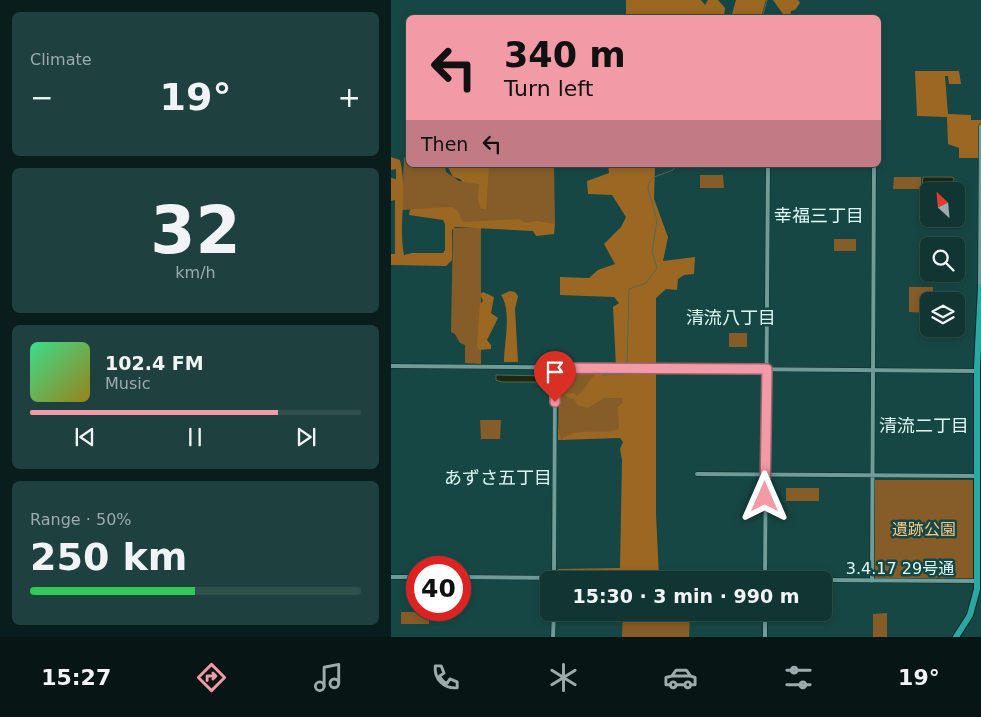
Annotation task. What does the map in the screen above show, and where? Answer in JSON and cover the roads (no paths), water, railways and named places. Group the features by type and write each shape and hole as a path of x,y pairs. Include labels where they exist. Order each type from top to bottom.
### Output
{"highway":[{"path":"956,637 973,607 977,582 977,371 980,287"}],"street":[{"path":"980,287 981,126"},
{"path":"765,571 768,167"},
{"path":"872,580 874,167"},
{"path":"391,366 977,371"},
{"path":"554,571 555,368"},
{"path":"697,474 977,476"},
{"path":"391,577 406,577"},
{"path":"471,577 540,579"},
{"name":"3.4.17 29号通","path":"832,580 977,582"},
{"path":"553,637 554,621"},
{"path":"765,621 765,637"}],"waterway":[{"path":"763,15 767,0"},
{"path":"627,366 629,289 646,283 657,268 652,252 657,220 648,189 649,183 654,177 673,170 674,167"},
{"path":"602,375 624,374 626,370"}],"district":[{"name":"幸福三丁目","path":"819,215"},
{"name":"清流八丁目","path":"731,317"},
{"name":"清流二丁目","path":"924,425"},
{"name":"あずさ五丁目","path":"498,477"}],"park label":[{"name":"遺跡公園","path":"924,529"}]}
